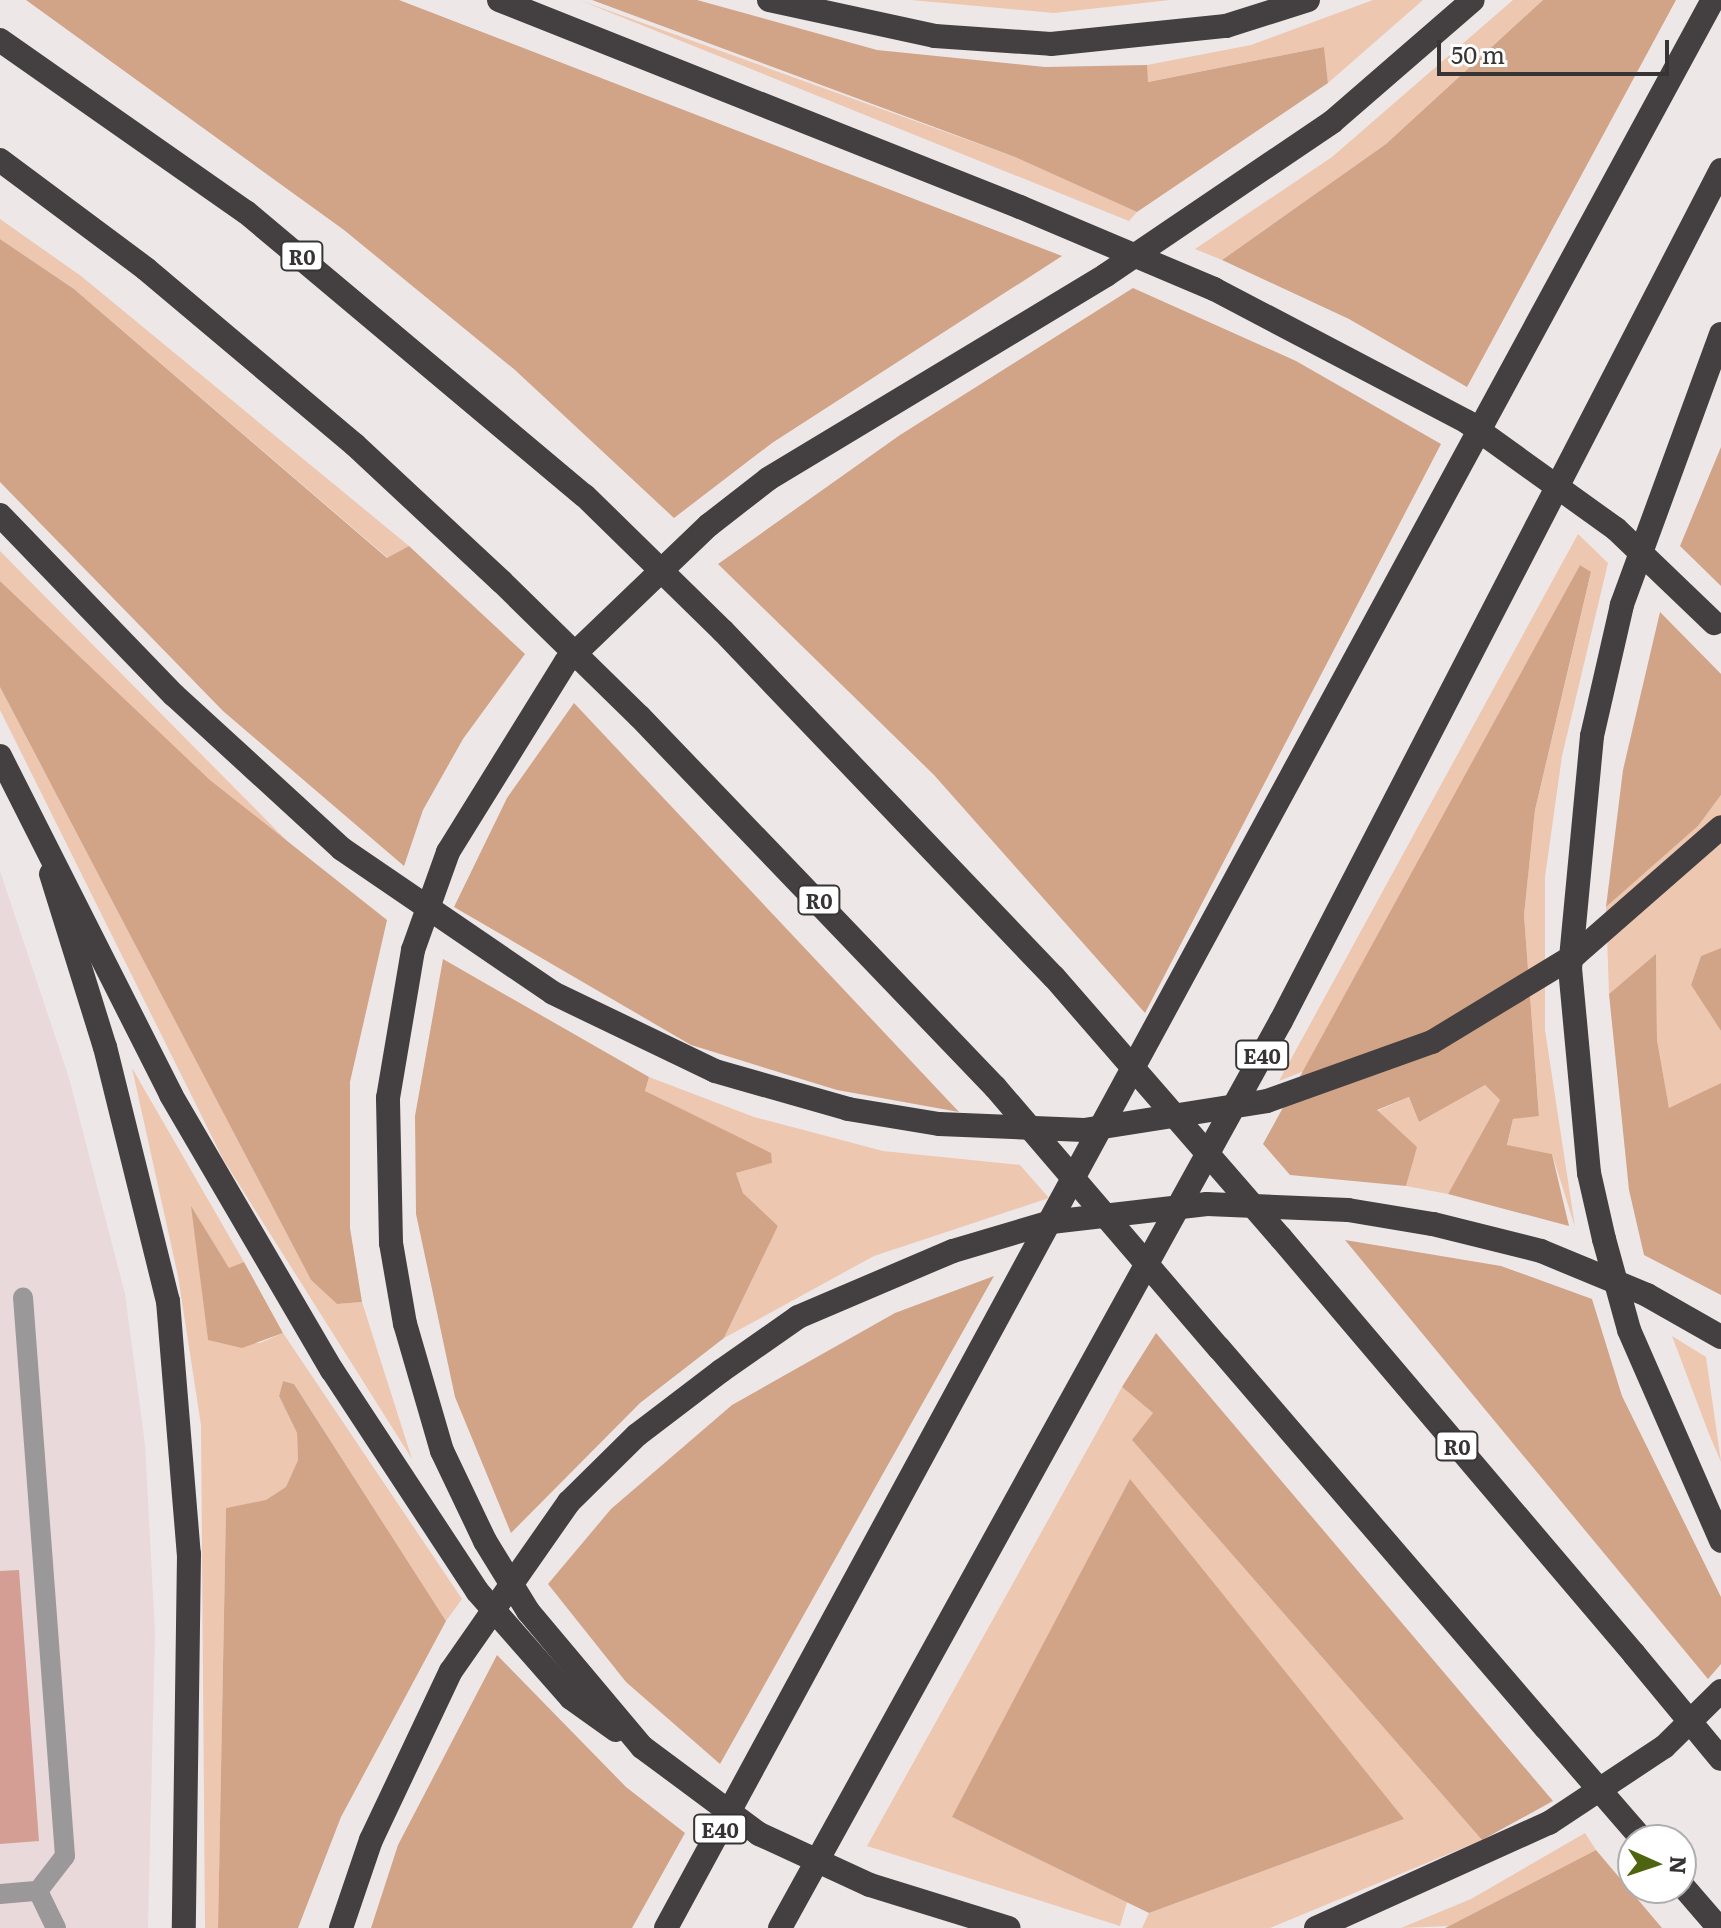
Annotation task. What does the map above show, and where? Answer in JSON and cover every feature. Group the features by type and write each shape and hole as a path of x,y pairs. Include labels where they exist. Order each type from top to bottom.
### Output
{"highway":[{"path":"499,0 1020,207 1214,289 1455,414 1616,529 1718,627"},
{"path":"769,0 935,36 1051,44 1226,26 1308,0"},
{"path":"642,1747 528,1611 485,1541 442,1451 405,1324 391,1243 388,1098 413,950 448,852 566,662 709,525 768,479 1106,275 1332,122 1473,0"},
{"name":"E40","path":"666,1928 1713,0"},
{"name":"R0","path":"0,40 246,212 585,496 723,631 1054,977 1281,1238 1721,1759"},
{"name":"R0","path":"0,160 169,288 501,581 640,717 995,1087 1629,1824"},
{"name":"E40","path":"780,1928 1281,1021 1721,170"},
{"path":"1721,334 1622,605 1592,736 1570,968 1587,1157 1604,1239 1629,1330 1721,1541"},
{"path":"0,515 174,695 342,849 553,993 715,1071 848,1109 939,1124 1084,1130 1267,1101 1432,1042 1588,945 1721,827"},
{"path":"0,756 43,849 105,1047 168,1301 189,1554 184,1928"},
{"path":"43,849 88,917 244,1228 410,1493 507,1628 571,1698 772,1841 870,1885 1009,1928"},
{"path":"341,1928 371,1840 451,1671 569,1502 637,1435 798,1317 953,1251 1051,1222 1207,1204 1348,1210 1433,1224 1541,1251 1647,1295 1721,1337"},
{"path":"1316,1928 1549,1823 1664,1747 1721,1691"},
{"path":"1697,1903 1719,1928"}],"lane":[{"path":"0,1894 38,1891 65,1856 23,1298"},
{"path":"38,1891 56,1928"}],"shaded area":[{"path":"26,0 399,0 1062,256 772,443 674,518 515,370 344,230"},
{"path":"579,0 1015,157 1137,212 1129,221"},
{"path":"592,0 697,0 877,50 1045,67 1147,65 1148,82 1324,47 1328,83 1137,212 1015,157"},
{"path":"911,0 1170,0 1054,13"},
{"path":"1373,0 1423,0 1328,83 1324,47 1147,82 1147,65 1251,45"},
{"path":"1513,0 1543,0 1386,144 1222,260 1195,249 1332,157"},
{"path":"1543,0 1676,0 1467,387 1349,319 1222,260 1386,144"},
{"path":"0,219 81,276 409,546 388,558 74,289 0,239"},
{"path":"0,239 74,289 387,558 409,546 525,654 463,739 423,810 404,866 223,711 0,482"},
{"path":"1133,288 1296,361 1441,444 1145,1013 934,775 718,564 900,435"},
{"path":"1721,447 1721,586 1680,546"},
{"path":"1578,534 1608,563 1562,756 1545,877 1545,1030 1575,1227 1552,1154 1507,1146 1513,1119 1539,1115 1524,915 1535,810 1591,573 1580,565 1309,1069 1279,1081"},
{"path":"0,551 293,847 210,780 0,581"},
{"path":"1580,565 1591,572 1535,810 1524,915 1539,1116 1513,1119 1507,1145 1552,1154 1569,1226 1448,1194 1500,1100 1485,1085 1419,1122 1409,1097 1377,1110 1417,1147 1406,1186 1290,1175 1263,1144"},
{"path":"0,581 210,780 387,920 350,1082 350,1228 362,1302 337,1304 311,1280 0,687"},
{"path":"1660,612 1721,674 1721,795 1698,826 1606,907 1623,770"},
{"path":"0,687 311,1280 337,1304 362,1302 412,1459 223,1159 0,710"},
{"path":"574,703 959,1112 837,1090 691,1045 454,907 507,798"},
{"path":"1721,795 1721,948 1701,956 1691,985 1721,1031 1721,1083 1669,1109 1657,1040 1656,955 1609,994 1606,907 1698,826"},
{"path":"0,871 69,1078 125,1294 145,1444 155,1633 148,1928 0,1928"},
{"path":"1721,948 1721,1031 1691,985 1701,956"},
{"path":"1656,954 1657,1040 1669,1108 1721,1083 1721,1295 1644,1255 1629,1190 1609,994"},
{"path":"443,959 649,1077 645,1091 771,1153 772,1163 736,1173 743,1193 778,1226 724,1338 640,1403 511,1533 455,1397 416,1214 415,1116"},
{"path":"132,1068 244,1262 229,1269 192,1208 208,1340 260,1343 283,1333 462,1599 446,1621 294,1384 283,1381 279,1396 297,1433 298,1460 286,1488 266,1501 226,1508 218,1928 205,1928 201,1425 178,1276"},
{"path":"649,1077 754,1117 883,1151 1020,1165 1049,1198 874,1256 724,1338 778,1226 743,1193 736,1173 772,1163 645,1091"},
{"path":"1485,1085 1500,1100 1448,1194 1406,1186 1416,1147 1377,1111 1409,1097 1419,1122"},
{"path":"191,1206 229,1268 244,1262 283,1333 242,1348 208,1340"},
{"path":"1345,1240 1501,1266 1592,1299 1622,1396 1721,1597 1721,1664 1708,1679"},
{"path":"994,1276 720,1764 626,1682 548,1584 611,1509 732,1405 895,1313"},
{"path":"1156,1333 1553,1801 1482,1840 1132,1440 1153,1413 1122,1387"},
{"path":"1672,1336 1706,1357 1721,1462 1709,1434"},
{"path":"283,1381 294,1384 446,1621 341,1817 298,1928 218,1928 226,1508 266,1500 286,1487 298,1460 297,1433 279,1396"},
{"path":"1122,1387 1153,1413 1133,1441 1482,1840 1270,1928 1142,1928 1149,1913 1404,1819 952,1817 1127,1902 1120,1926 867,1846"},
{"path":"1130,1479 1404,1819 1149,1913 952,1817"},
{"path":"497,1655 626,1787 685,1833 632,1928 371,1928 398,1845"},
{"path":"1585,1833 1596,1850 1449,1926 1401,1928 1471,1899"},
{"path":"1596,1850 1617,1875 1617,1904 1642,1904 1662,1928 1445,1928"}],"building":[{"path":"19,1570 39,1841 0,1844 0,1571"}]}
